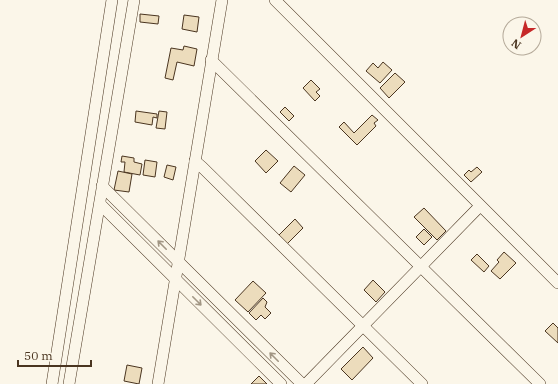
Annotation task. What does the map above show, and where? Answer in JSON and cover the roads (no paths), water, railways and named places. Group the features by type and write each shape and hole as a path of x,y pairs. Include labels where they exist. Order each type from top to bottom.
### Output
{"street":[{"path":"52,384 112,0"},
{"path":"69,384 134,0"},
{"path":"158,384 222,0"},
{"path":"275,0 558,283"},
{"path":"211,60 540,384"},
{"path":"194,161 202,167 422,384"},
{"path":"102,186 302,384"},
{"path":"100,204 281,384"},
{"path":"306,384 480,206"}]}
